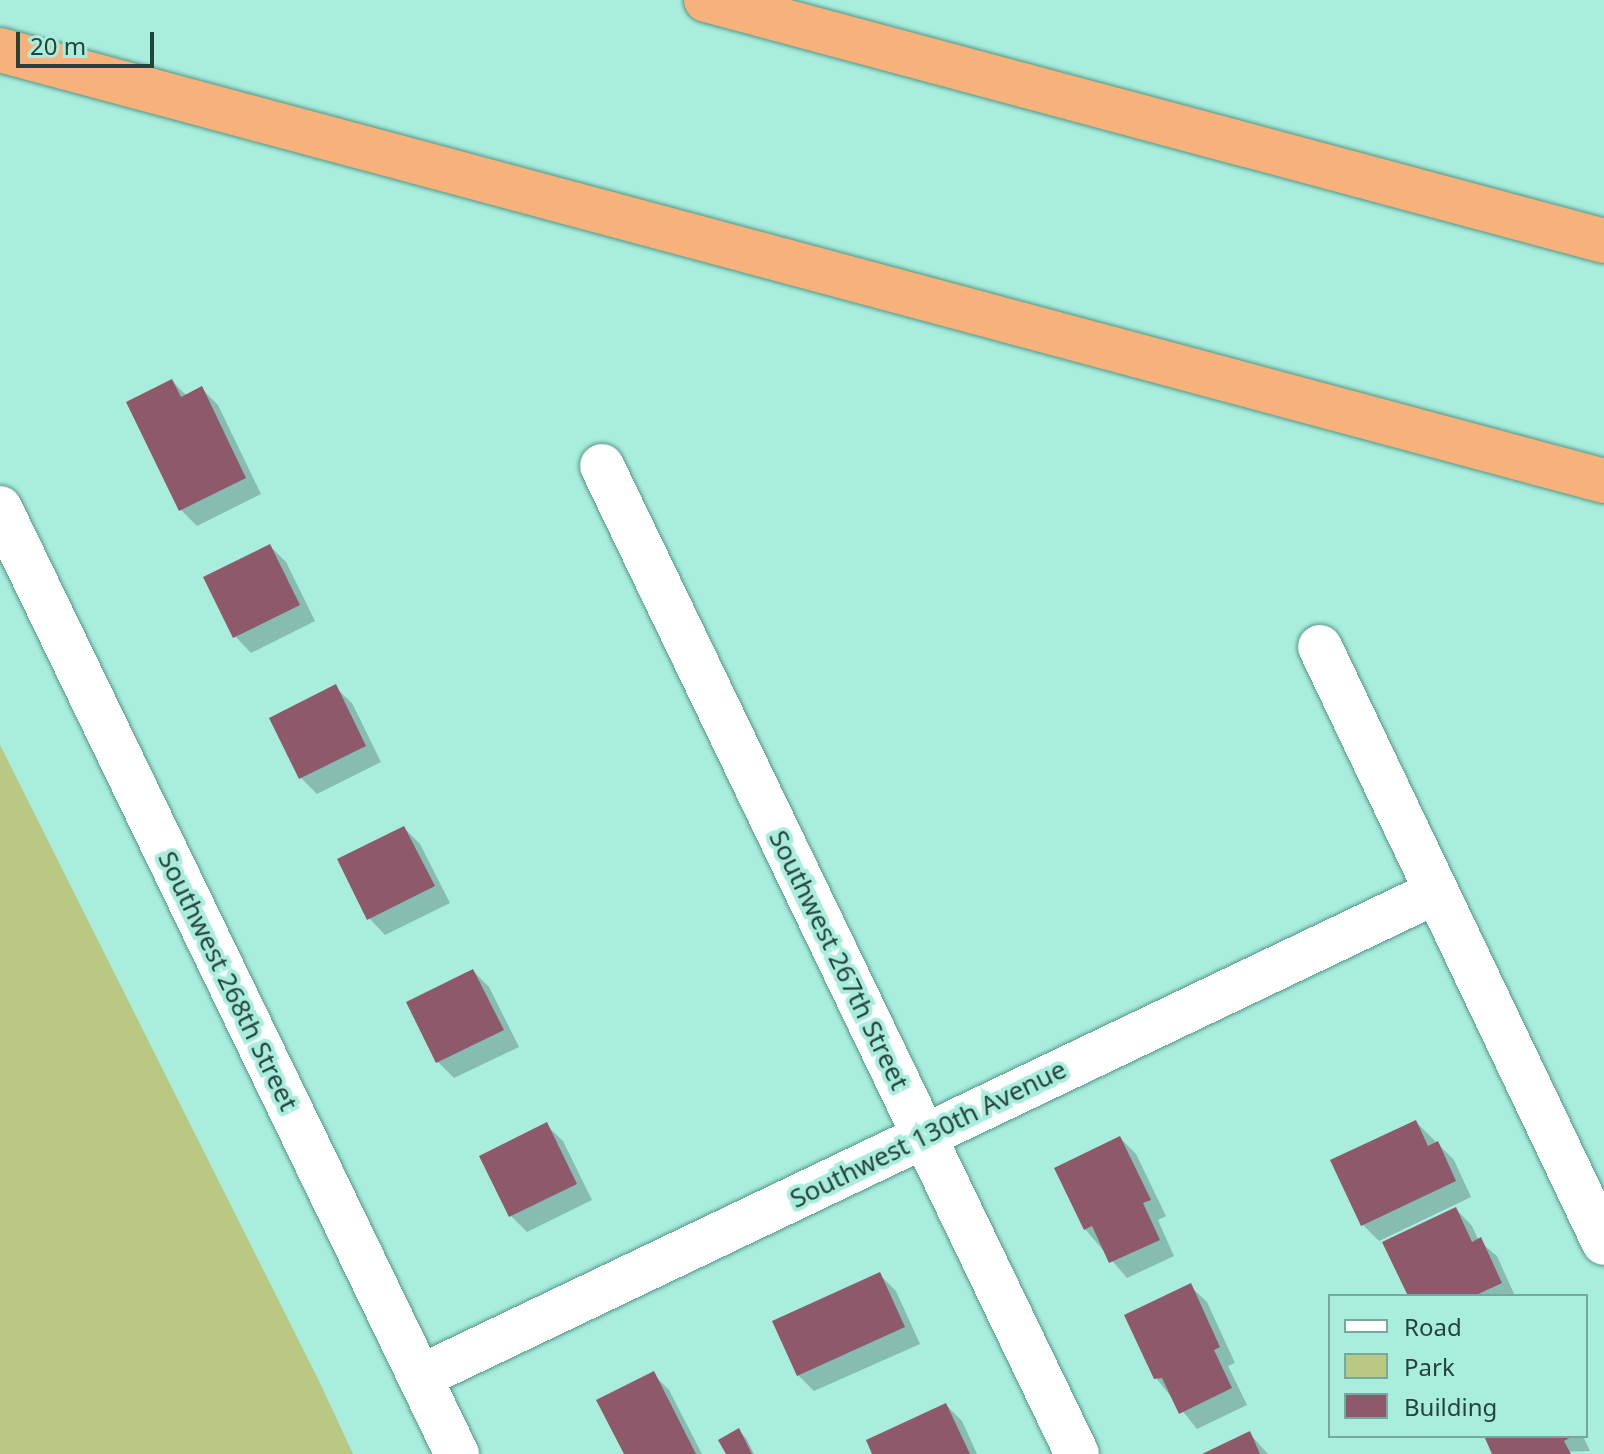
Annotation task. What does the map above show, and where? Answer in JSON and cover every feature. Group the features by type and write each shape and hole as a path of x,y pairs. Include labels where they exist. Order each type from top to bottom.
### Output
{"highway":[{"path":"706,0 1604,241"},
{"path":"7,52 1604,481"}],"street":[{"name":"Southwest 267th Street","path":"602,466 1077,1454"},
{"name":"Southwest 268th Street","path":"0,508 457,1454"},
{"path":"1320,647 1604,1243"},
{"name":"Southwest 130th Avenue","path":"420,1377 1436,892"}],"green space":[{"path":"0,745 320,1383 353,1454 0,1454"}],"building":[{"path":"172,379 181,397 202,386 246,478 179,511 126,402"},
{"path":"270,544 300,605 233,638 203,577"},
{"path":"336,684 366,746 299,779 269,718"},
{"path":"404,826 435,886 367,920 337,859"},
{"path":"473,969 504,1030 436,1063 406,1002"},
{"path":"1416,1120 1428,1146 1438,1141 1456,1181 1361,1226 1330,1160"},
{"path":"547,1122 577,1184 509,1217 479,1156"},
{"path":"1120,1136 1151,1200 1143,1203 1160,1240 1109,1263 1092,1226 1084,1230 1054,1168"},
{"path":"1456,1207 1472,1242 1481,1237 1502,1283 1478,1294 1407,1294 1382,1242"},
{"path":"880,1272 905,1327 797,1376 772,1321"},
{"path":"1191,1283 1220,1347 1214,1350 1232,1388 1179,1414 1162,1378 1154,1379 1124,1315"},
{"path":"654,1371 696,1454 624,1454 596,1400"},
{"path":"946,1403 970,1454 872,1454 866,1440"},
{"path":"739,1428 752,1454 726,1454 718,1440"},
{"path":"1250,1431 1260,1454 1202,1454"},
{"path":"1485,1438 1569,1438 1564,1441 1571,1454 1492,1454"}]}
